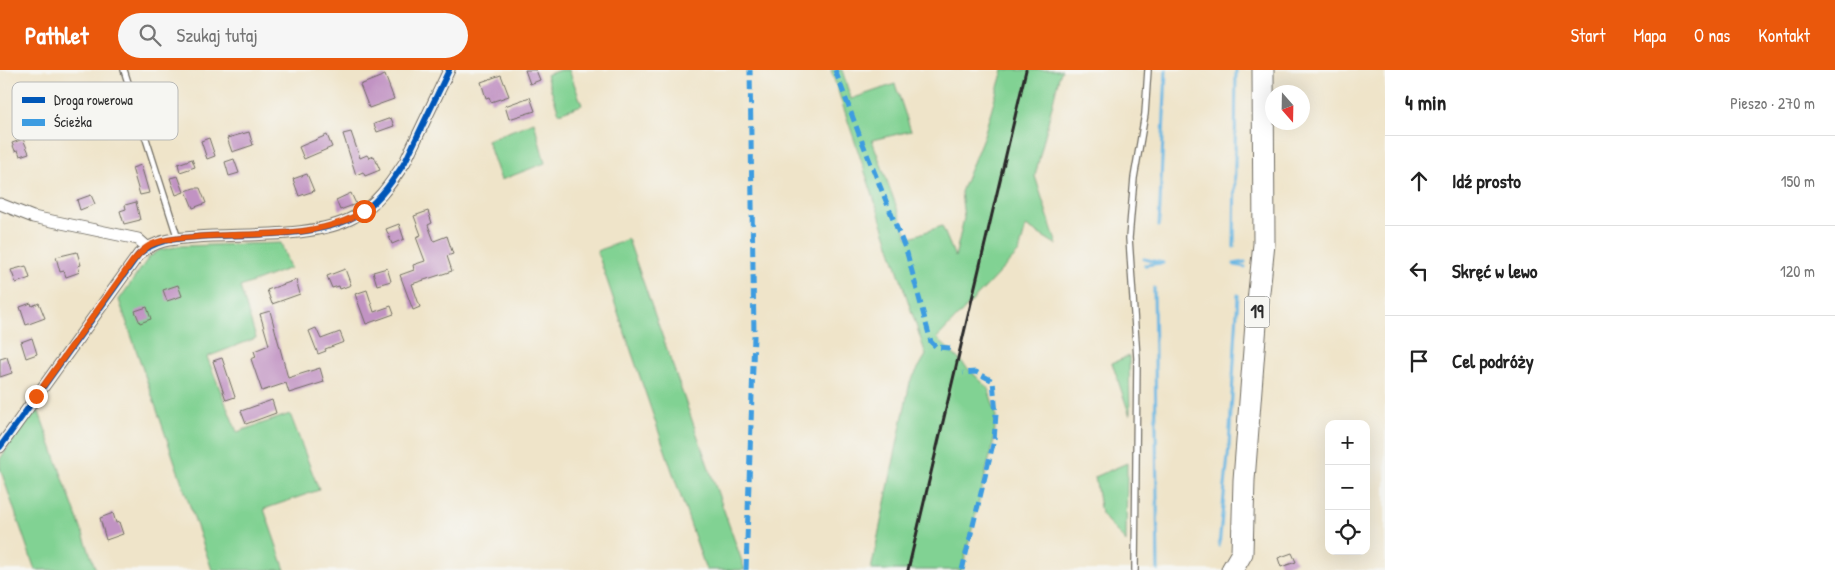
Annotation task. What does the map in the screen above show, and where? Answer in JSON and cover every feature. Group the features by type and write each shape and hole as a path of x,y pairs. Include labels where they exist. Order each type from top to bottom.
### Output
{"highway":[{"name":"19","path":"1232,570 1242,553 1244,480 1264,244 1263,70"}],"street":[{"path":"0,447 132,262 147,247 155,243 178,239 299,231 331,226 354,218 375,202 396,176 449,70"},
{"path":"0,204 33,217 138,239 147,247"}],"lane":[{"path":"124,70 128,82"},
{"path":"1135,570 1137,358 1129,238 1134,178 1145,114 1148,70"},
{"path":"147,140 178,239"}],"green space":[{"path":"560,70 569,70 582,105 559,113 546,75"},
{"path":"831,70 842,70 851,99 895,84 911,131 872,140 908,238 942,226 955,257 964,218 961,192 984,135 1003,70 1062,70 1035,176 1057,245 1026,226 1019,252 937,338 988,388 996,414 994,440 962,570 871,570 910,382 926,355"},
{"path":"534,122 545,163 501,180 487,140"},
{"path":"628,239 745,570 706,570 597,251"},
{"path":"281,243 290,268 240,287 256,338 207,357 237,432 290,414 319,490 264,509 285,570 212,570 119,300 149,257 160,250 180,246"},
{"path":"1129,356 1130,416 1112,363"},
{"path":"36,408 96,570 35,570 0,468 0,459 32,410"},
{"path":"1127,463 1126,542 1101,514 1095,477"}],"building":[{"path":"525,70 536,70 540,80 530,84"},
{"path":"385,75 394,99 369,108 360,85"},
{"path":"501,75 509,96 491,102 489,97 486,98 481,82"},
{"path":"530,97 535,111 509,119 505,106"},
{"path":"391,118 394,126 377,132 374,124"},
{"path":"249,132 253,145 232,152 227,138"},
{"path":"351,132 360,158 367,155 369,158 374,156 380,170 365,176 363,172 356,175 343,134"},
{"path":"327,135 332,147 304,159 299,147"},
{"path":"209,138 215,156 207,159 201,141"},
{"path":"23,140 29,153 20,156 18,150 15,151 12,143"},
{"path":"192,159 195,167 180,172 178,164"},
{"path":"234,159 239,173 229,176 225,162"},
{"path":"141,165 149,193 140,195 132,168"},
{"path":"307,174 314,191 299,196 293,179"},
{"path":"178,176 184,192 176,195 170,178"},
{"path":"200,188 206,203 193,208 186,191"},
{"path":"351,193 356,204 340,210 336,200"},
{"path":"91,195 95,204 80,210 77,200"},
{"path":"136,202 140,220 124,224 120,211 126,209 125,205"},
{"path":"428,211 432,223 428,225 434,241 447,236 453,254 447,256 452,271 412,284 420,307 413,310 400,275 414,270 413,265 425,261 416,237 421,235 414,216"},
{"path":"399,224 404,239 392,244 386,229"},
{"path":"77,252 81,265 78,266 80,272 66,277 64,271 60,272 56,257"},
{"path":"26,266 30,278 16,283 11,270"},
{"path":"387,268 391,281 377,285 373,272"},
{"path":"345,269 351,285 340,289 339,286 332,288 327,276"},
{"path":"296,280 300,294 272,304 267,290"},
{"path":"178,285 182,296 167,301 163,290"},
{"path":"367,290 374,312 391,306 394,314 366,324 355,294"},
{"path":"31,303 32,306 39,303 45,318 26,325 20,307"},
{"path":"147,307 151,319 140,323 135,311"},
{"path":"270,311 288,378 320,368 324,382 289,393 286,383 262,391 251,359 256,357 254,351 269,345 260,314"},
{"path":"316,328 321,339 340,332 344,342 325,349 326,351 318,354 309,331"},
{"path":"32,338 37,354 26,358 21,342"},
{"path":"7,357 12,373 0,377 0,359"},
{"path":"222,358 235,397 226,400 213,361"},
{"path":"272,400 276,413 246,424 241,411"},
{"path":"113,513 116,523 119,522 123,534 106,540 100,518"},
{"path":"1292,553 1296,562 1281,567 1278,558"}],"waterway":[{"path":"1159,226 1166,70"},
{"path":"1234,247 1236,70"},
{"path":"1144,259 1163,263"},
{"path":"1234,264 1245,262"},
{"path":"1145,265 1162,263"},
{"path":"1235,265 1245,267"},
{"path":"1154,288 1158,570"},
{"path":"1219,546 1229,446 1238,295"}],"railway":[{"path":"908,570 1026,70"}],"marked path":[{"path":"746,570 754,336 750,70"},
{"path":"835,70 907,253 931,342 936,347 951,348"},
{"path":"962,570 994,440 996,414 993,381 976,372 963,373"}],"cycle path":[{"path":"0,447 139,254 152,245 173,239 299,232 338,224 354,217 377,200 405,162 449,70"}],"route":[{"path":"36,396 132,262 147,247 167,240 295,232 315,229 354,218 364,211"}]}
